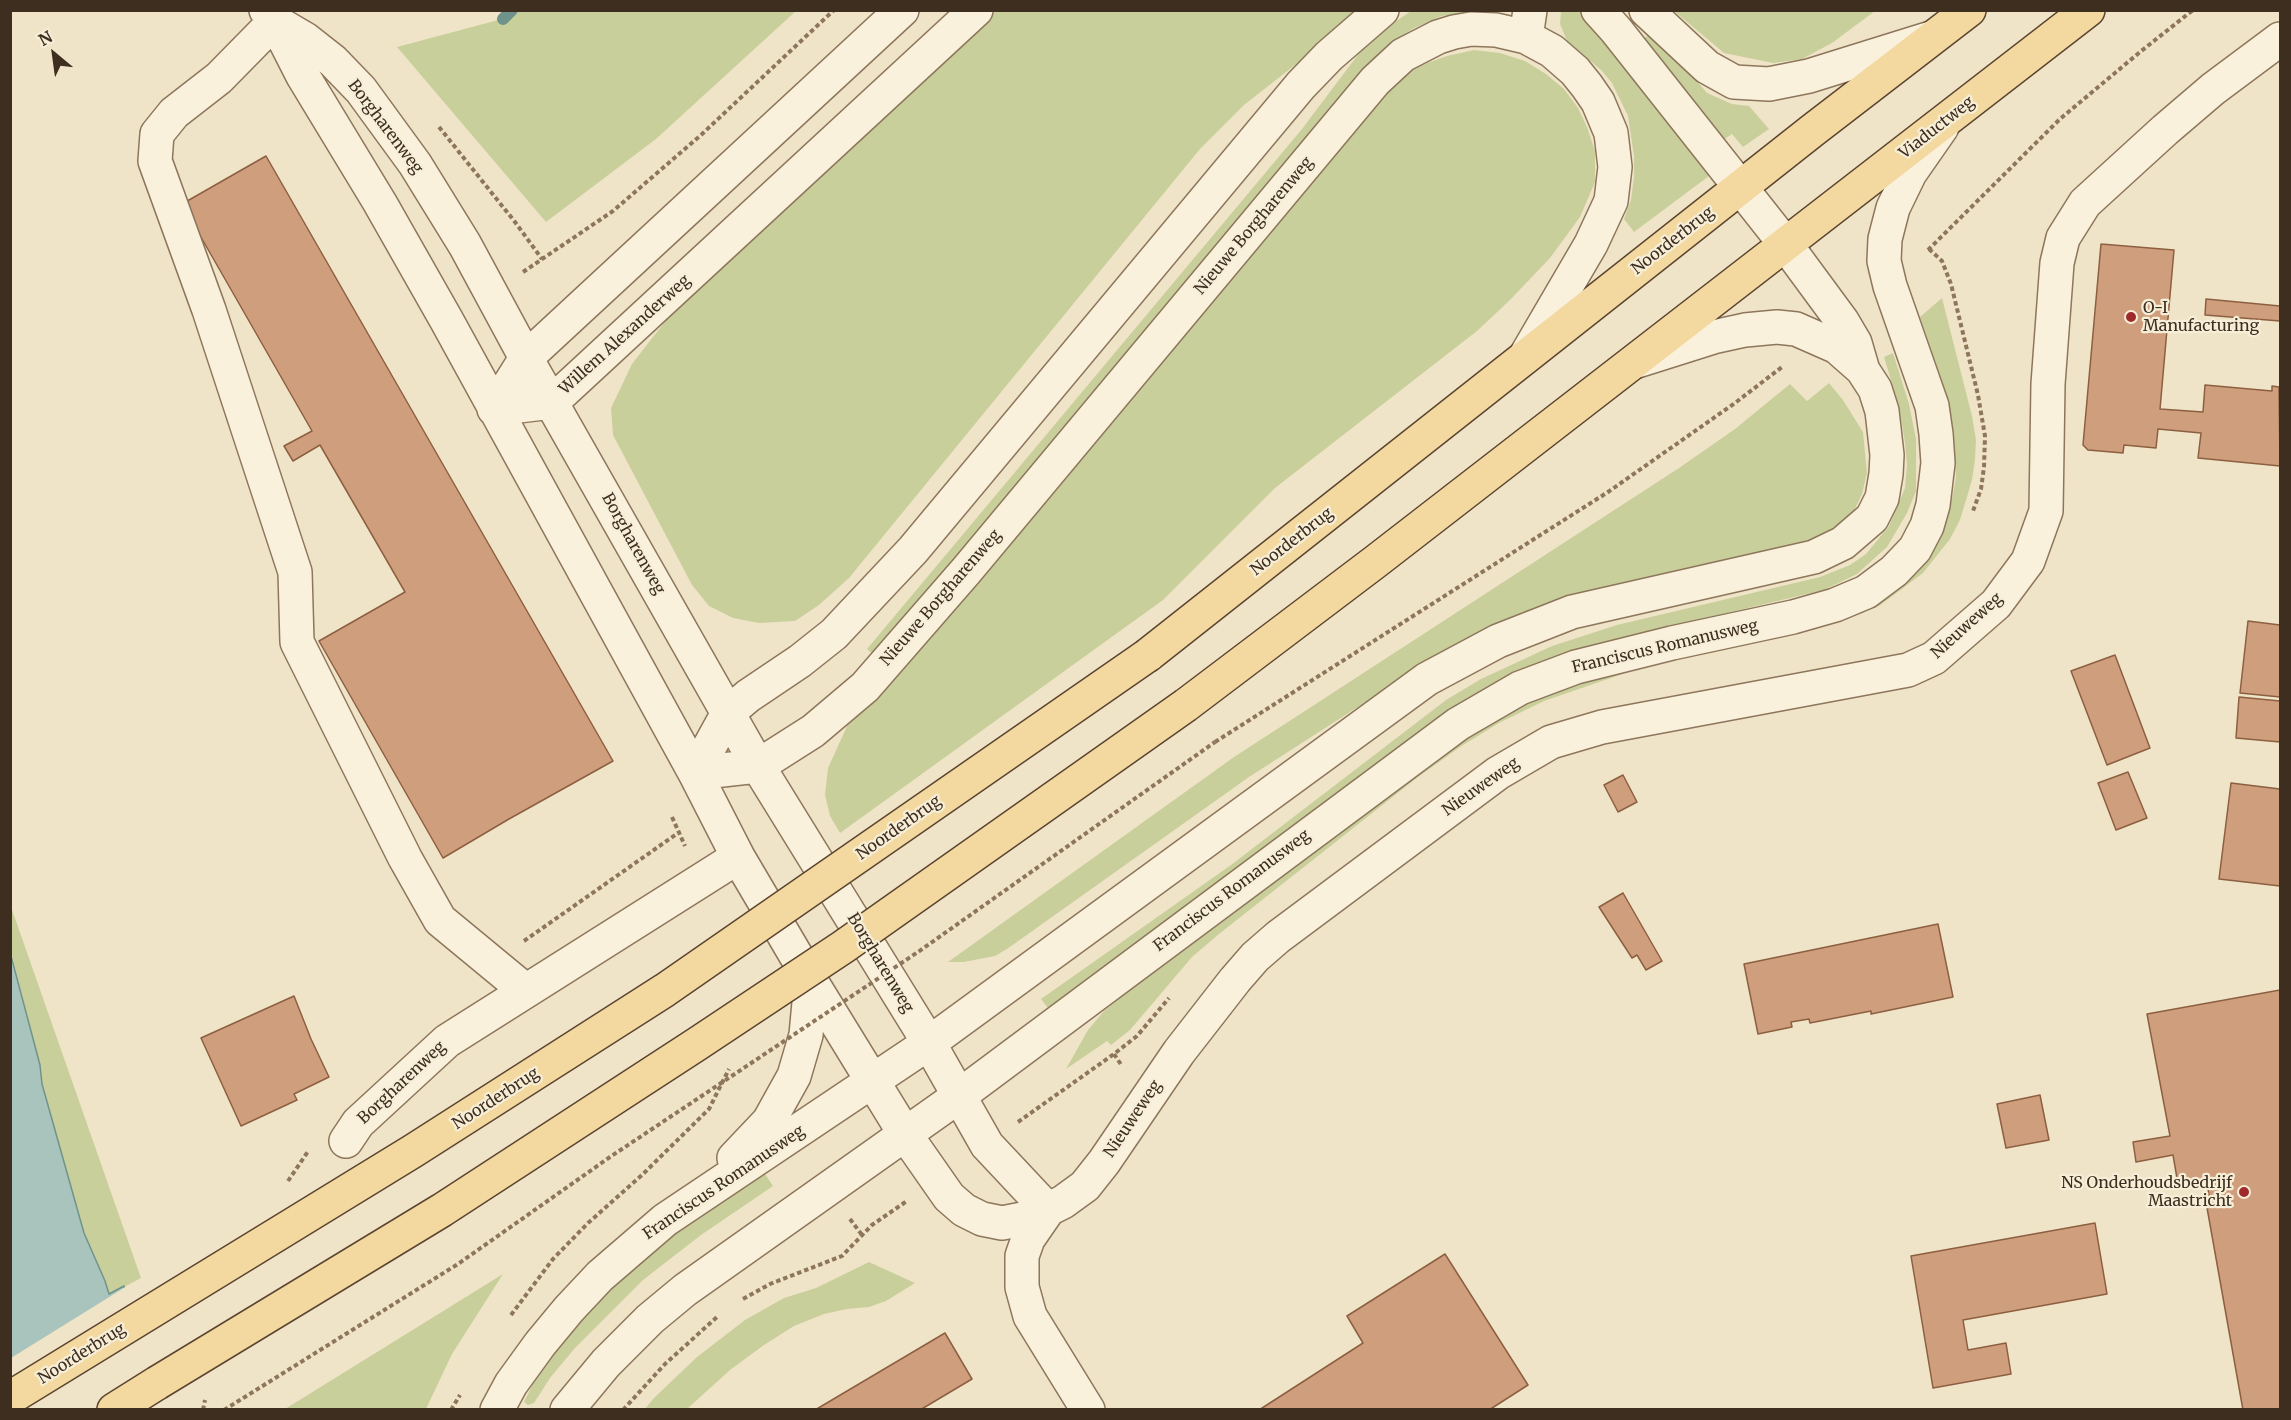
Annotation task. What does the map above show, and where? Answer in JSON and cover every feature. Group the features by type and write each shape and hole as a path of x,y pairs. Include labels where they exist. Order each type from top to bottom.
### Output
{"main road":[{"path":"1739,189 1969,10"},
{"name":"Viaductweg","path":"1786,245 2088,10"},
{"name":"Noorderbrug","path":"10,1398 413,1151 665,990 1148,655 1739,189"},
{"path":"114,1410 442,1210 843,947 1186,705 1786,245"}],"street":[{"path":"494,409 526,358 902,10"},
{"name":"Willem Alexanderweg","path":"494,409 552,402 976,10"},
{"path":"694,773 728,713 834,634 905,559 1301,85 1382,10"},
{"path":"1598,10 1786,245 1842,321 1855,343 1862,369"},
{"path":"1646,10 1707,67 1734,82 1769,84 1809,76 1935,37"},
{"path":"526,991 440,920 405,858 297,642 295,572 209,310 154,161 157,134 174,113 219,78 271,16 303,76 380,203 447,321 738,857 905,1134"},
{"name":"Borgharenweg","path":"271,16 333,61 361,90 384,120 465,245 526,358 758,766 929,1043 959,1096"},
{"name":"Nieuwe Borgharenweg","path":"758,766 813,731 865,687 973,562 1367,90 1389,67 1420,45 1454,32 1496,30 1528,24 1575,70 1598,102 1608,125 1614,150 1615,167 1611,201 1603,222 1525,357"},
{"name":"Nieuweweg","path":"905,1134 949,1197 964,1210 982,1219 1002,1223 1033,1217 1085,1186 1179,1052 1235,980 1256,957 1278,937 1498,773 1551,742 1602,727 1908,670 1934,658 1996,604 2028,561 2046,511 2048,384 2057,263 2063,238 2085,203 2212,88 2280,39"},
{"name":"Franciscus Romanusweg","path":"567,1410 606,1363 685,1290 959,1096 1458,724 1520,688 1576,667 1672,643 1793,617 1866,592 1894,571 1915,549 1927,526 1933,506 1938,463 1932,406 1890,286 1884,261 1885,239 1893,208 1910,173 1946,120"},
{"name":"Franciscus Romanusweg","path":"497,1410 511,1384 540,1344 600,1276 664,1220 929,1043 1408,693 1498,641 1572,612 1798,561 1828,551 1855,535 1865,526 1878,507 1886,474 1887,455 1882,411 1875,389 1862,369 1838,347 1796,329 1778,327 1745,330 1713,337 1632,362"},
{"path":"694,773 758,766"},
{"name":"Borgharenweg","path":"346,1141 358,1123 447,1041 738,857"},
{"path":"700,1197 779,1107 794,1076 806,1035 811,981"},
{"path":"959,1096 987,1145 1048,1210 1028,1239 1022,1256 1022,1287 1030,1316 1088,1410"}],"path":[{"path":"598,222 702,135 834,10"},
{"path":"1890,286 2060,119 2193,10"},
{"path":"527,239 542,260"},
{"path":"224,1410 458,1264 610,1157 918,952 1215,742 1608,492 1735,403 1820,338"},
{"path":"507,1321 560,1252 709,1109 734,1059"},
{"path":"740,1301 770,1284 842,1256 862,1235"},
{"path":"623,1410 665,1364 724,1311"},
{"path":"451,1410 463,1389"}],"green space":[{"path":"512,11 796,11 656,139 546,222 397,47 502,19"},
{"path":"996,11 1360,11 1244,105 1200,149 849,578 819,605 795,621 759,623 733,618 709,606 692,585 613,435 611,408 632,364 674,310"},
{"path":"1411,11 1478,11 1442,16 1414,28 1394,41 1371,63 878,659 867,649 1302,129 1360,52 1384,29"},
{"path":"1561,11 1587,11 1711,173 1634,232 1624,219 1631,200 1634,177 1634,156 1628,116 1612,83 1601,70 1567,41 1560,24"},
{"path":"1674,11 1875,11 1832,43 1802,59 1773,63 1724,53"},
{"path":"1654,31 1707,93 1732,104 1749,106 1769,129 1743,147 1732,134 1722,141 1642,40"},
{"path":"1474,50 1500,53 1525,61 1546,74 1564,89 1578,108 1587,127 1595,151 1595,182 1580,217 1550,258 1477,331 1275,488 1163,600 840,833 830,816 825,795 828,768 848,724 880,693 1383,97 1400,79 1419,66"},
{"path":"1942,298 1972,416 1976,440 1975,460 1972,480 1960,520 1950,539 1923,573 1879,606 1860,614 1634,670 1544,701 1499,723 1418,777 1219,934 1192,957 1130,1030 1111,1045 1107,1041 1066,1069 1088,1030 1104,1011 1289,862 1411,768 1538,691 1792,621 1938,537 1952,499 1956,477 1954,442 1947,395 1920,317"},
{"path":"1893,353 1909,404 1916,439 1916,491 1907,513 1887,547 1857,574 1824,590 1621,638 1555,660 1048,1008 1041,999 1231,865 1446,700 1481,679 1552,646 1617,625 1820,577 1850,565 1866,554 1889,526 1905,488 1907,465 1905,443 1899,406 1884,357"},
{"path":"1829,383 1843,400 1863,432 1867,473 1862,494 1853,513 1813,544 1448,649 1249,777 1007,949 995,956 964,962 948,962 1234,757 1679,468 1735,429 1790,384 1807,401"},
{"path":"10,904 141,1278 109,1295 84,1233 42,1084 40,1065 11,952"},
{"path":"763,1171 773,1186 701,1235 643,1280 575,1348 550,1378 534,1403 528,1405 524,1402 540,1369 562,1340 605,1292 658,1244"},
{"path":"869,1262 915,1283 886,1301 869,1307 824,1314 794,1326 730,1370 687,1409 645,1409 697,1357 745,1320 784,1298 816,1288"},
{"path":"503,1274 452,1354 426,1409 285,1409"}],"water":[{"path":"10,952 40,1065 42,1084 84,1233 109,1294 124,1286 135,1319 11,1409"}],"pier":[{"path":"127,1286 138,1319 124,1345 138,1358 156,1410 11,1409 11,1358"}],"building":[{"path":"266,156 613,761 443,858 319,641 405,592 320,445 293,461 284,446 312,431 182,204"},
{"name":"O-I Manufacturing","path":"2101,244 2174,250 2160,409 2203,412 2205,385 2272,391 2272,386 2279,387 2280,466 2198,458 2201,433 2158,429 2156,448 2124,445 2123,453 2088,450 2083,445"},
{"path":"2206,299 2280,306 2280,321 2205,315"},
{"path":"2248,621 2280,625 2280,697 2240,693"},
{"path":"2115,655 2150,748 2107,765 2071,671"},
{"path":"2239,697 2280,701 2280,742 2236,738"},
{"path":"2128,772 2147,818 2116,830 2098,783"},
{"path":"1623,775 1637,802 1618,812 1604,785"},
{"path":"2231,783 2280,789 2280,886 2219,879"},
{"path":"1623,893 1662,961 1646,970 1637,955 1632,958 1599,907"},
{"path":"1938,924 1953,997 1871,1014 1871,1011 1810,1023 1809,1019 1791,1022 1792,1027 1758,1034 1744,964"},
{"name":"NS Onderhoudsbedrijf Maastricht","path":"2280,990 2280,1410 2243,1410 2206,1202 2210,1201 2206,1178 2178,1184 2173,1155 2136,1162 2133,1142 2170,1136 2147,1014"},
{"path":"294,996 329,1077 294,1094 297,1100 241,1126 201,1038"},
{"path":"2040,1095 2049,1140 2006,1148 1997,1104"},
{"path":"2095,1223 2107,1294 1963,1320 1968,1350 2006,1343 2011,1374 1933,1388 1911,1256"},
{"path":"1445,1254 1528,1385 1489,1410 1259,1410 1363,1343 1347,1316"},
{"path":"945,1333 972,1379 920,1410 815,1410"}],"waterway":[{"path":"503,19 512,10"}],"place":[{"name":"O-I Manufacturing","path":"2131,317"},
{"name":"NS Onderhoudsbedrijf Maastricht","path":"2244,1192"}]}
